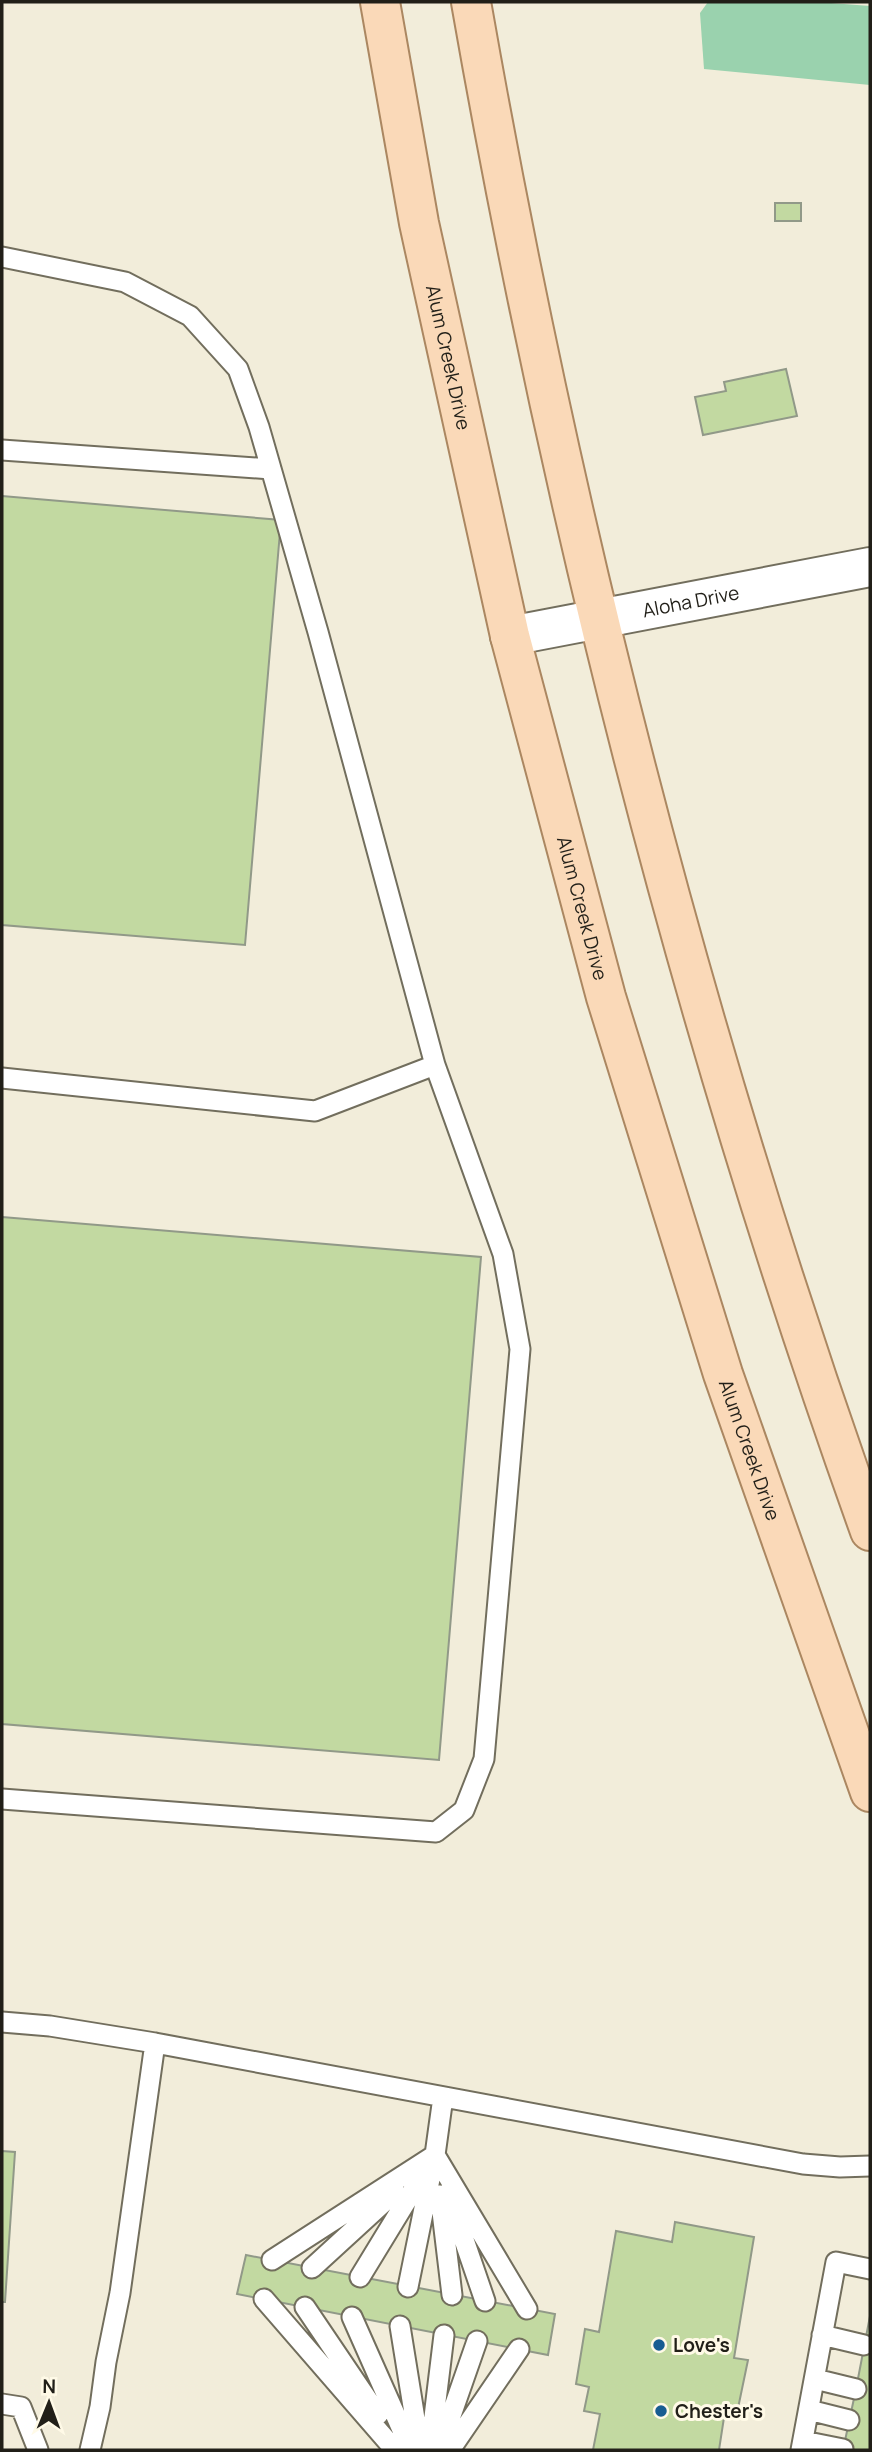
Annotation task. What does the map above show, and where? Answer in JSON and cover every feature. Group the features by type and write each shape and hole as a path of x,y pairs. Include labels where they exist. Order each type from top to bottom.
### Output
{"main road":[{"name":"Alum Creek Drive","path":"380,2 419,223 510,636 606,997 723,1374 870,1792"},
{"path":"471,2 495,137 562,461 598,619 688,963 746,1159 870,1531"}],"street":[{"name":"Aloha Drive","path":"510,636 870,567"}],"lane":[{"path":"2,257 125,282 190,316 238,369 260,427 435,1065 503,1254 520,1349 484,1759 464,1810 436,1832 2,1799"},
{"path":"2,450 271,469"},
{"path":"2,1078 315,1111 435,1065"},
{"path":"2,2022 50,2026 155,2043 803,2164 870,2166"},
{"path":"90,2450 120,2293 155,2043"},
{"path":"408,2287 435,2155 443,2097"},
{"path":"272,2260 435,2155"},
{"path":"312,2268 435,2155"},
{"path":"360,2277 435,2155"},
{"path":"435,2155 452,2295"},
{"path":"435,2155 485,2301"},
{"path":"435,2155 527,2309"},
{"path":"843,2449 802,2446 836,2262 870,2269"},
{"path":"264,2299 395,2450"},
{"path":"305,2307 402,2450"},
{"path":"352,2317 411,2450"},
{"path":"400,2326 420,2450"},
{"path":"430,2450 444,2335"},
{"path":"822,2335 864,2345"},
{"path":"439,2450 477,2341"},
{"path":"450,2450 519,2349"},
{"path":"815,2379 856,2389"},
{"path":"2,2404 21,2407 38,2450"},
{"path":"809,2410 849,2420"}],"shaded area":[{"path":"708,2 818,2 870,6 870,85 704,69 700,13"}],"building":[{"path":"775,203 801,203 801,221 775,221"},
{"path":"786,369 797,416 703,435 695,397 726,391 724,382"},
{"path":"2,496 281,520 245,945 2,925"},
{"path":"2,1217 481,1257 439,1760 2,1724"},
{"path":"2,2151 15,2152 5,2302 2,2302"},
{"name":"Love's","path":"675,2222 754,2237 734,2358 748,2360 737,2413 725,2411 719,2450 593,2450 600,2414 584,2411 589,2387 576,2384 585,2329 599,2332 616,2231 672,2242"},
{"path":"246,2255 555,2314 548,2355 237,2294"},
{"path":"870,2316 870,2450 843,2450 856,2389"}],"place":[{"name":"Love's","path":"659,2345"},
{"name":"Chester's","path":"661,2411"}]}
